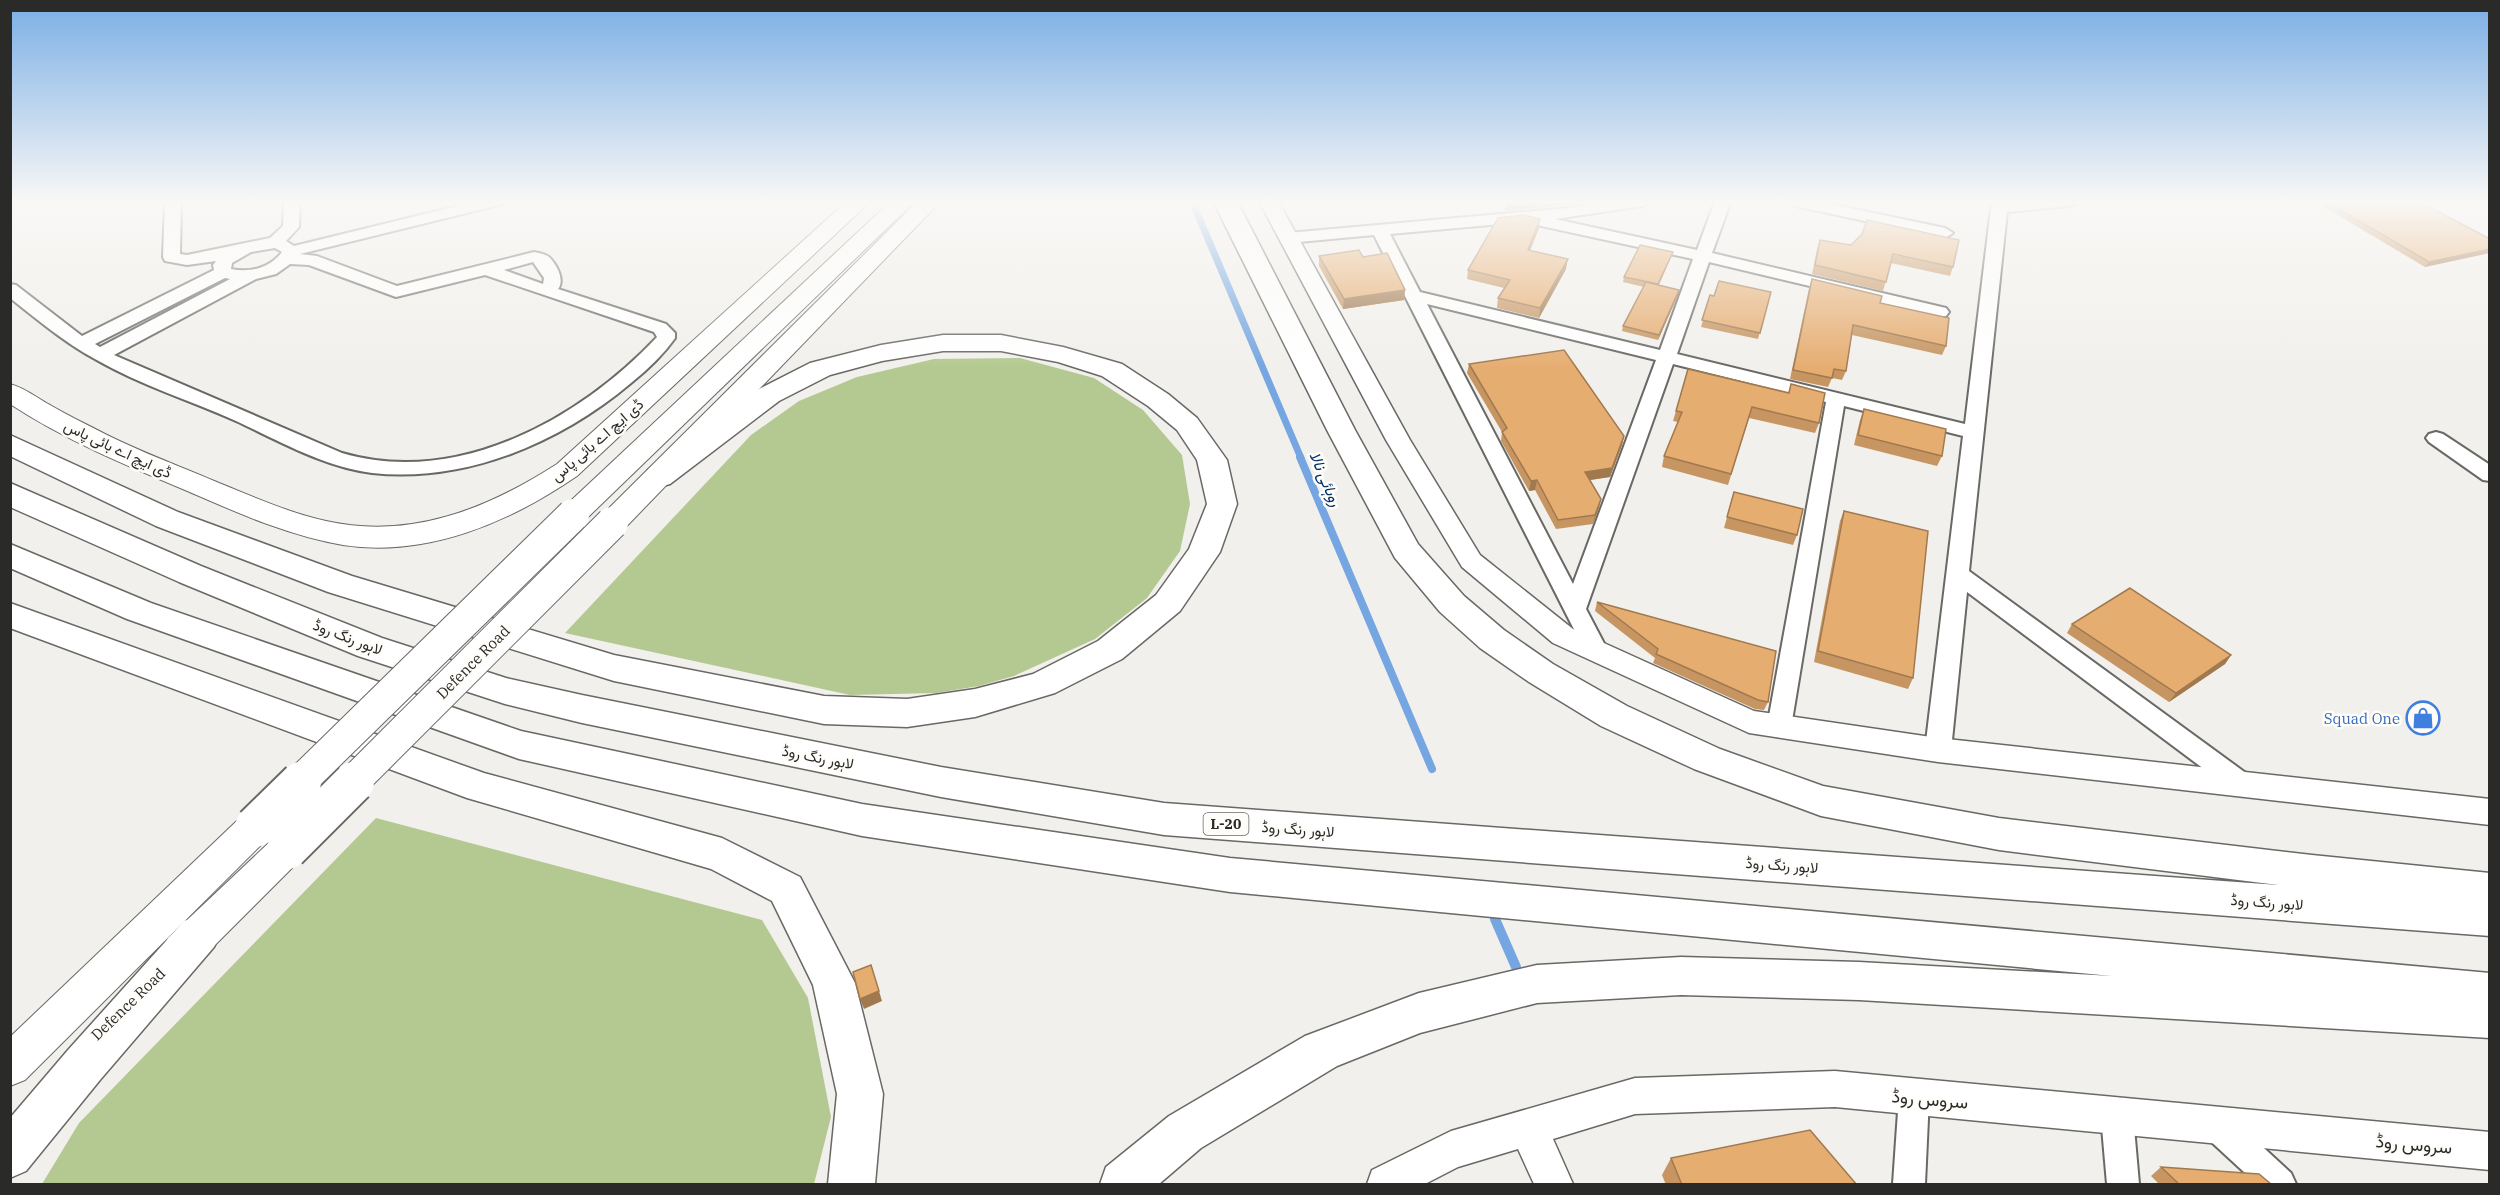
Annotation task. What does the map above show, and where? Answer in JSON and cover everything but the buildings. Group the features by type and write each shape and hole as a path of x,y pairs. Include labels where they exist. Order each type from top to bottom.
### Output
{"highway":[{"path":"1253,257 1341,430 1406,550 1452,604 1492,639 1541,673 1614,716 1707,759 1821,801 1999,834 2312,872 2490,890"},
{"path":"10,444 167,519 340,584 614,668 824,710 907,713 975,703 1043,684 1110,650 1168,603 1204,552 1222,504 1212,460 1187,424 1158,400 1112,370 1063,355 1001,344 943,343 881,353 820,369 769,395 659,477"},
{"name":"لاہور رنگ روڈ","path":"10,493 25,502 190,574 359,643 505,691 582,709 941,782 1164,819 2490,918"},
{"path":"10,555 140,611 519,746 862,820 1230,875 2490,993"},
{"path":"10,615 480,787 722,855 786,889 834,983 860,1094 852,1185"},
{"path":"10,1155 84,1065 199,934"},
{"path":"1123,1185 1185,1132 1321,1051 1419,1013 1537,984 1682,976 1859,981 2490,1018"}],"main road":[{"name":"ڈی ایچ اے بائی پاس","path":"10,392 31,406 128,456 255,508 317,529 345,535 372,537 409,535 442,529 475,519 510,505 542,488 567,470 799,257"},
{"path":"10,1066 573,515 845,257"},
{"name":"Defence Road","path":"10,1118 287,849 875,257"}],"street":[{"path":"171,257 178,260 204,257"},
{"path":"223,272 221,265 227,257"},
{"path":"100,355 251,275 266,271 286,257"},
{"path":"297,257 396,292 534,257 542,260 553,278 553,284 546,291"},
{"path":"1298,257 1398,440 1471,561 1563,636 1749,723 1938,750 2490,812"},
{"path":"1393,257 1596,651"},
{"path":"1574,610 1703,257"},
{"path":"1706,257 1940,312"},
{"path":"1938,750 1994,257"},
{"path":"10,289 81,344 100,355 343,460 394,469 422,468 501,451 555,428 585,410 621,382 666,338 666,333 660,328 485,269"},
{"path":"223,272 230,275 251,275"},
{"path":"81,344 223,272"},
{"path":"1413,296 1974,432"},
{"path":"1779,727 1836,398"},
{"path":"2436,438 2490,475"},
{"path":"1958,574 2245,786"},
{"name":"سروس روڈ","path":"1386,1185 1451,1150 1635,1096 1835,1089 2490,1151"},
{"path":"1909,1185 1914,1097"},
{"path":"2117,1116 2124,1185"},
{"path":"2217,1126 2280,1185"},
{"path":"1528,1128 1554,1185"}],"green space":[{"path":"1020,358 1094,378 1143,410 1182,455 1190,504 1180,551 1147,598 1095,639 1014,676 979,686 936,693 850,695 565,633 751,435 799,401 857,377 934,359"},
{"path":"376,818 762,920 808,998 831,1117 814,1184 42,1184 79,1123"}],"waterway":[{"name":"روہائی نالا","path":"1216,257 1301,458"},
{"name":"روہائی نالا","path":"1300,457 1432,769"},
{"name":"روہائی نالا","path":"1495,919 1516,967"}],"place":[{"name":"Squad One","path":"2423,718"}]}
